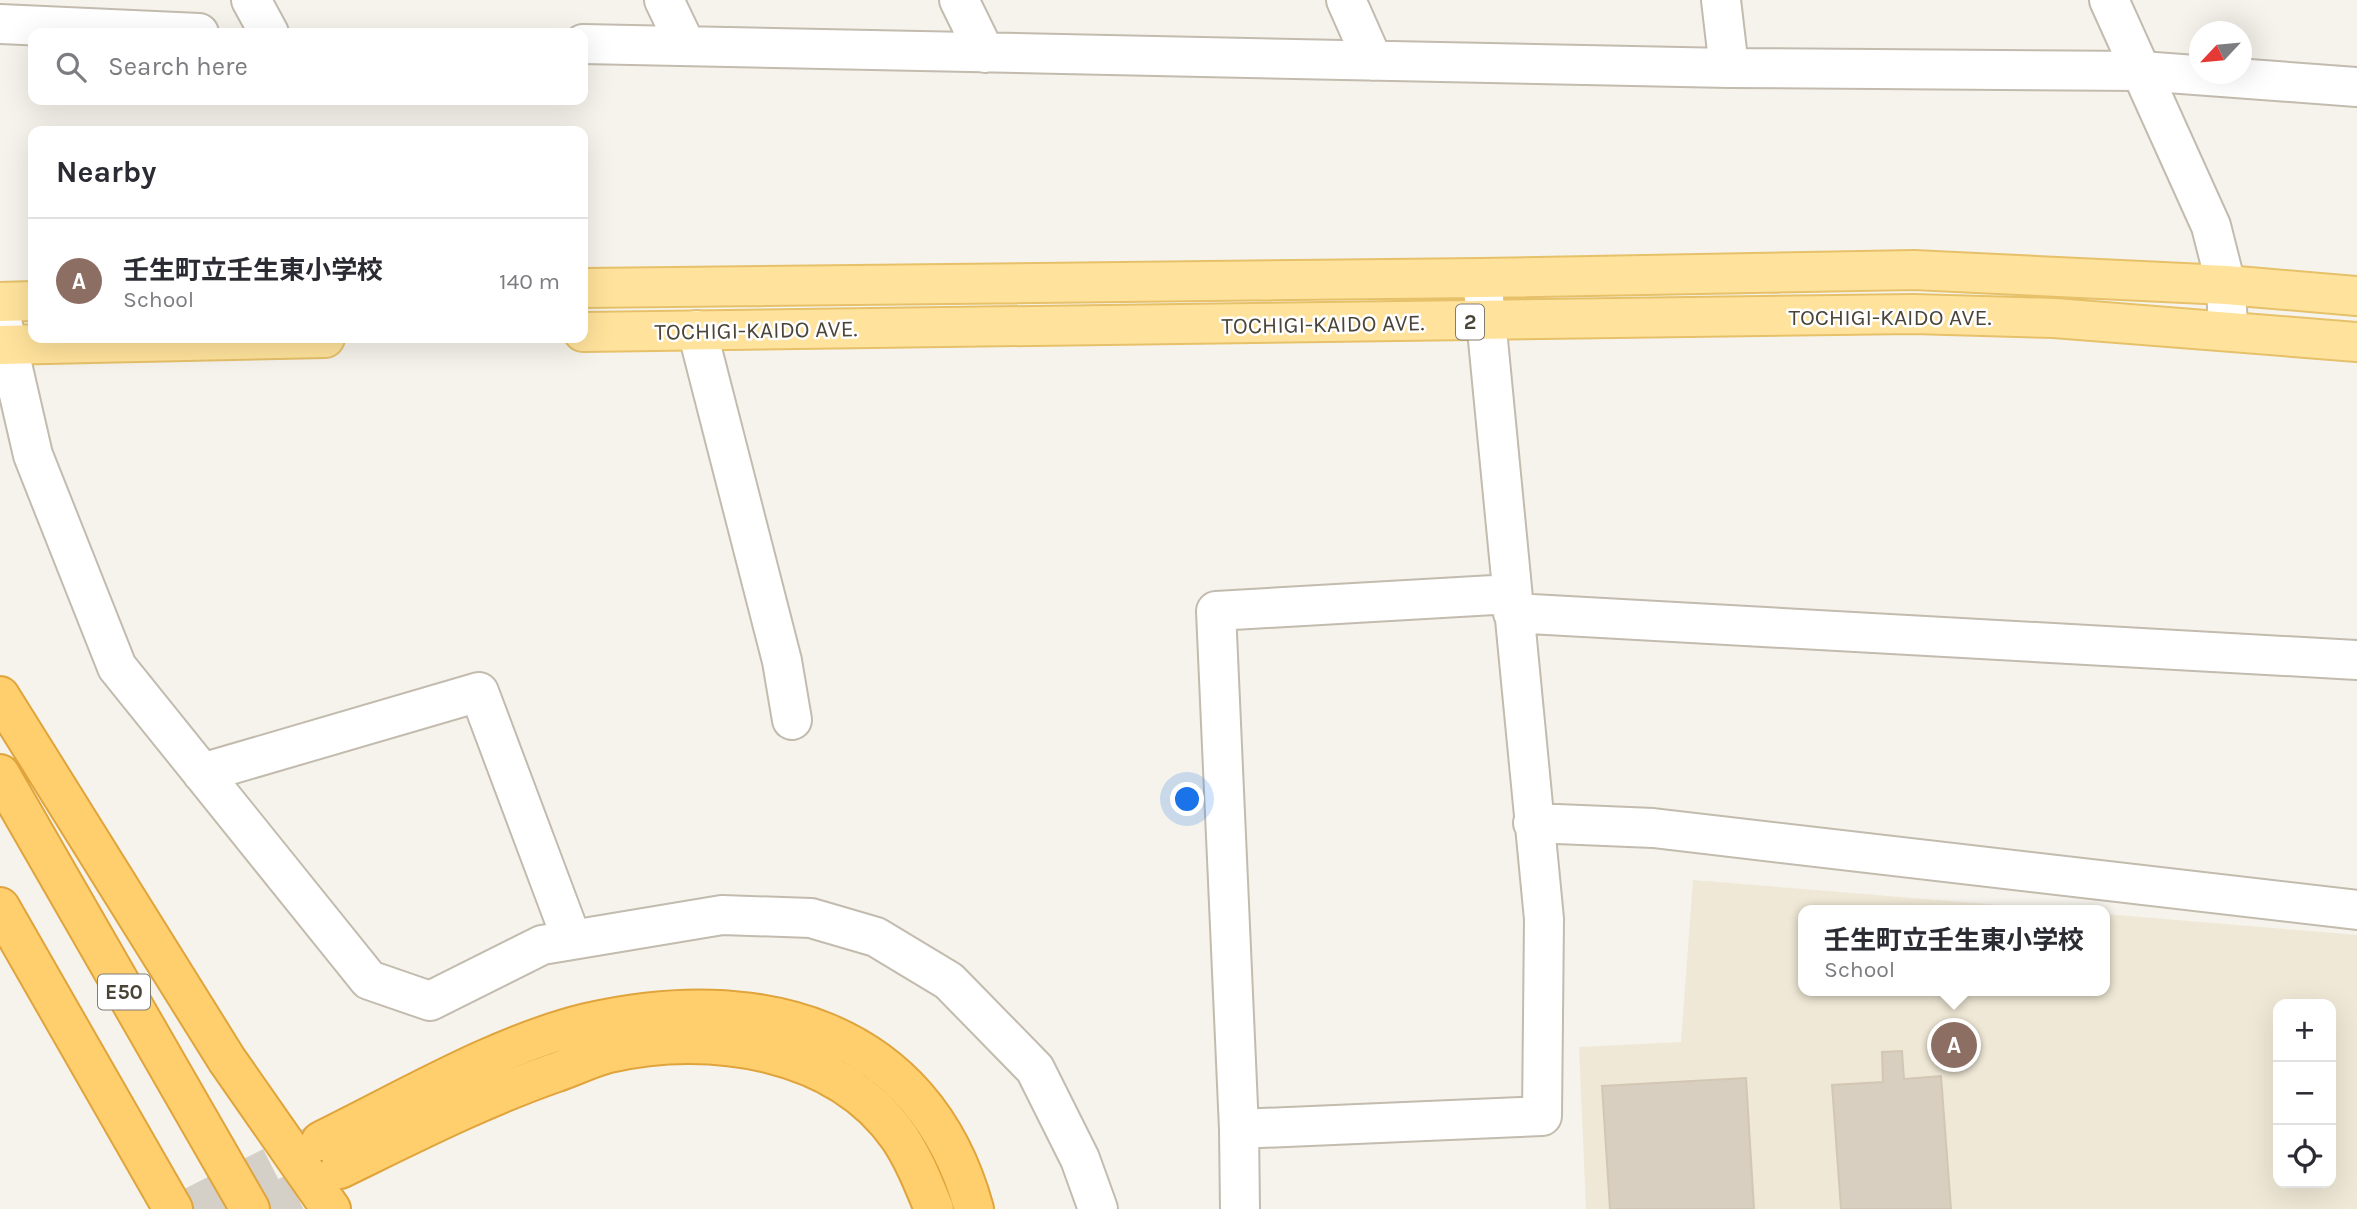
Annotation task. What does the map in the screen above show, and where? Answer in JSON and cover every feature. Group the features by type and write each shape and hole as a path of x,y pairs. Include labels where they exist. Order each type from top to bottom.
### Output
{"highway":[{"path":"0,696 227,1060 331,1209"},
{"name":"E50","path":"0,774 250,1209"},
{"path":"0,907 173,1209"},
{"path":"934,1209 899,1136 865,1102 822,1070 775,1054 718,1046 665,1046 608,1054 330,1155 522,1045 586,1023 656,1011 771,1014 822,1030 872,1057 912,1089 964,1174 974,1209"}],"main road":[{"name":"TOCHIGI-KAIDO AVE.","path":"588,288 1482,278 1914,270 2226,285 2357,296"},
{"path":"0,302 28,301"},
{"name":"TOCHIGI-KAIDO AVE.","path":"588,332 1485,322 1913,314 2054,318 2357,342"},
{"path":"2,334 28,334"}],"street":[{"path":"251,0 266,28"},
{"path":"664,0 686,46"},
{"path":"959,0 985,53"},
{"path":"1346,0 1373,61"},
{"path":"1721,0 1729,68"},
{"path":"2109,0 2211,226 2226,285 2228,330"},
{"path":"0,24 88,28"},
{"path":"588,44 1729,68 2141,71 2357,87"},
{"path":"1240,1129 1542,1116 1544,919 1482,278"},
{"path":"697,330 782,661 792,720"},
{"path":"2,334 16,456 117,667 369,980 430,1001 542,945 722,915 811,918 876,937 949,981 1035,1069 1080,1159 1098,1209"},
{"path":"1240,1209 1240,1129 1216,611 1512,604 2357,660"},
{"path":"202,773 479,692 572,940"},
{"path":"1533,822 1653,828 2357,910"}],"shaded area":[{"path":"1693,880 1999,905 1798,905 1798,996 2110,996 2110,914 2357,935 2357,1209 1586,1209 1579,1047 1681,1042"}],"building":[{"path":"1902,1051 1904,1079 1941,1076 1951,1209 1841,1209 1832,1085 1883,1082 1882,1052"},
{"path":"1746,1078 1754,1209 1610,1209 1602,1086"}],"tunnel":[{"path":"187,1209 321,1141"},
{"path":"261,1209 340,1169"}],"place":[{"name":"壬生町立壬生東小学校","path":"1954,1045"}]}
